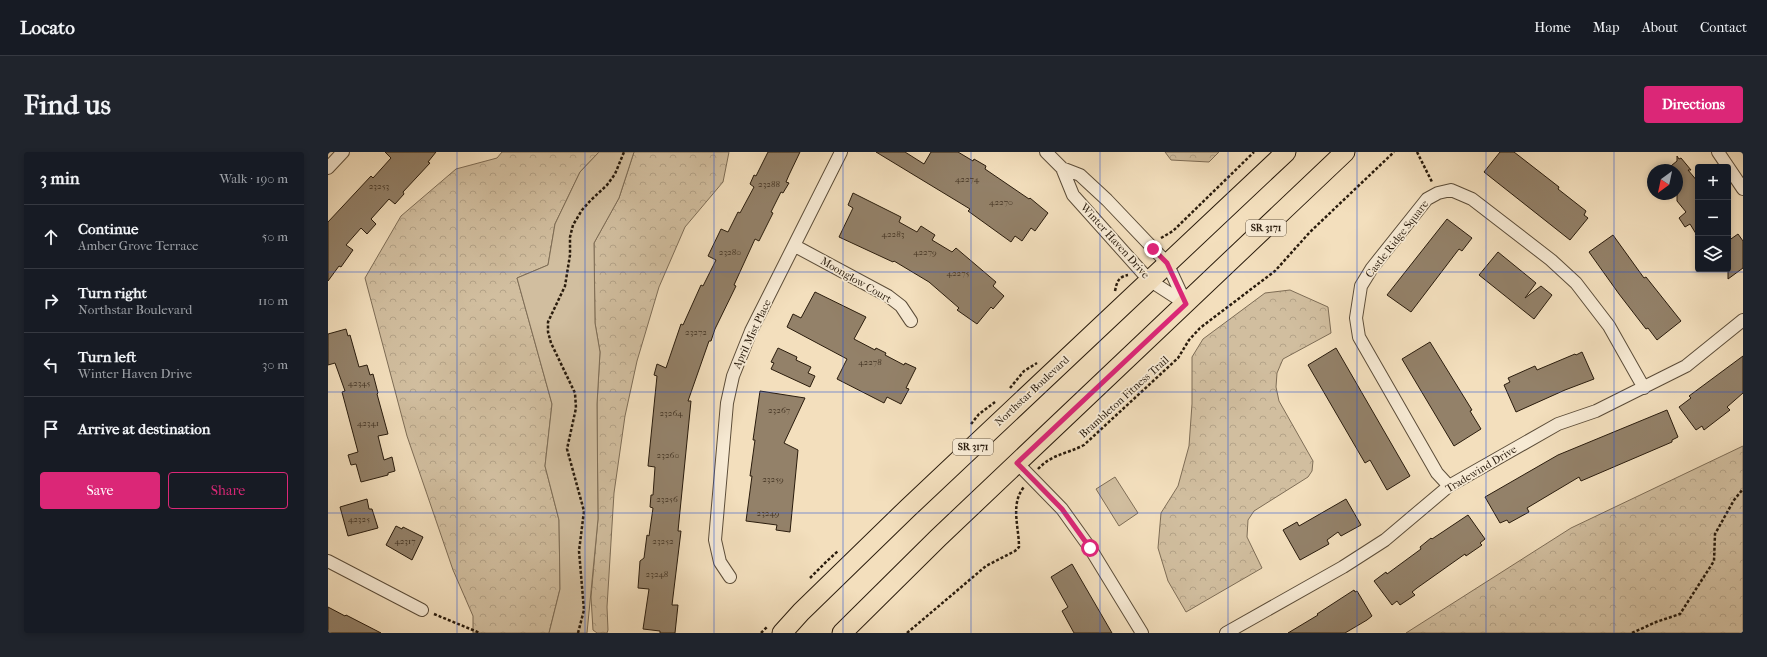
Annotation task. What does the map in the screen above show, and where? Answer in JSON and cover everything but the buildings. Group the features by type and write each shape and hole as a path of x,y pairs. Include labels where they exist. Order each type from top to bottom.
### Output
{"main road":[{"name":"Northstar Boulevard","path":"782,633 801,612 902,514 1286,152"},
{"name":"SR 3171","path":"842,633 1017,463 1345,152"}],"street":[{"path":"328,168 343,152"},
{"name":"April Mist Place","path":"730,577 720,562 715,540 727,403 738,360 841,152"},
{"name":"Winter Haven Drive","path":"1046,152 1062,168 1073,195 1150,280 1186,304"},
{"path":"1718,152 1743,189"},
{"name":"Winter Haven Drive","path":"1062,168 1080,175 1107,200 1167,263 1186,304"},
{"name":"Castle Ridge Square","path":"1449,486 1437,473 1359,337 1356,318 1361,286 1372,268 1427,199 1438,193 1451,190 1472,198 1550,260 1576,283 1609,326 1644,388"},
{"name":"Moonglow Court","path":"795,246 888,296 901,306 911,321"},
{"name":"Tradewind Drive","path":"1226,633 1343,567 1385,540 1449,486 1558,424 1596,411 1686,366 1743,320"},
{"path":"1017,463 1062,509 1090,548 1142,633"},
{"path":"328,561 422,610"}],"path":[{"path":"578,633 584,610 579,551 584,511 567,449 576,408 575,393 551,343 548,332 548,322 565,286 570,256 570,237 573,225 591,200 599,194 615,174 624,152"},
{"name":"Brambleton Fitness Trail","path":"906,633 986,566 1015,551 1019,547 1016,523 1020,492 1031,477 1046,461 1053,457 1072,452 1084,445 1178,358 1189,340 1200,328 1275,271 1315,227 1394,152"},
{"path":"1417,152 1438,193"},
{"path":"1632,633 1656,622 1680,614 1714,561 1715,534 1734,500 1743,489"},
{"path":"422,610 480,633"}],"green space":[{"path":"502,152 599,152 580,172 555,224 548,265 517,278 552,404 545,466 559,520 560,589 549,633 473,633 473,616 453,570 407,436 365,278 401,216 456,169 497,158"},
{"path":"599,152 634,152 619,198 594,243 595,323 600,352 597,404 598,519 587,633 549,633 560,589 559,520 545,466 552,404 517,278 548,265 555,224 580,172"},
{"path":"634,152 729,152 723,182 685,227 659,287 637,361 625,416 614,493 607,607 608,630 607,633 597,633 593,630 591,597 598,519 597,404 600,352 595,323 594,243 619,198"},
{"path":"1165,152 1219,152 1209,162 1171,160"},
{"path":"1290,290 1328,307 1331,333 1283,359 1277,373 1276,387 1279,401 1313,461 1312,471 1308,477 1254,511 1248,520 1247,537 1262,568 1186,612 1168,581 1158,548 1161,513 1178,486 1189,446 1192,404 1192,357 1203,339 1265,293"},
{"path":"1743,446 1743,633 1406,633 1571,528"},
{"path":"1115,477 1138,513 1119,526 1096,489"}],"route":[{"path":"1090,548 1062,509 1017,463 1186,304 1167,263 1153,249"}]}
